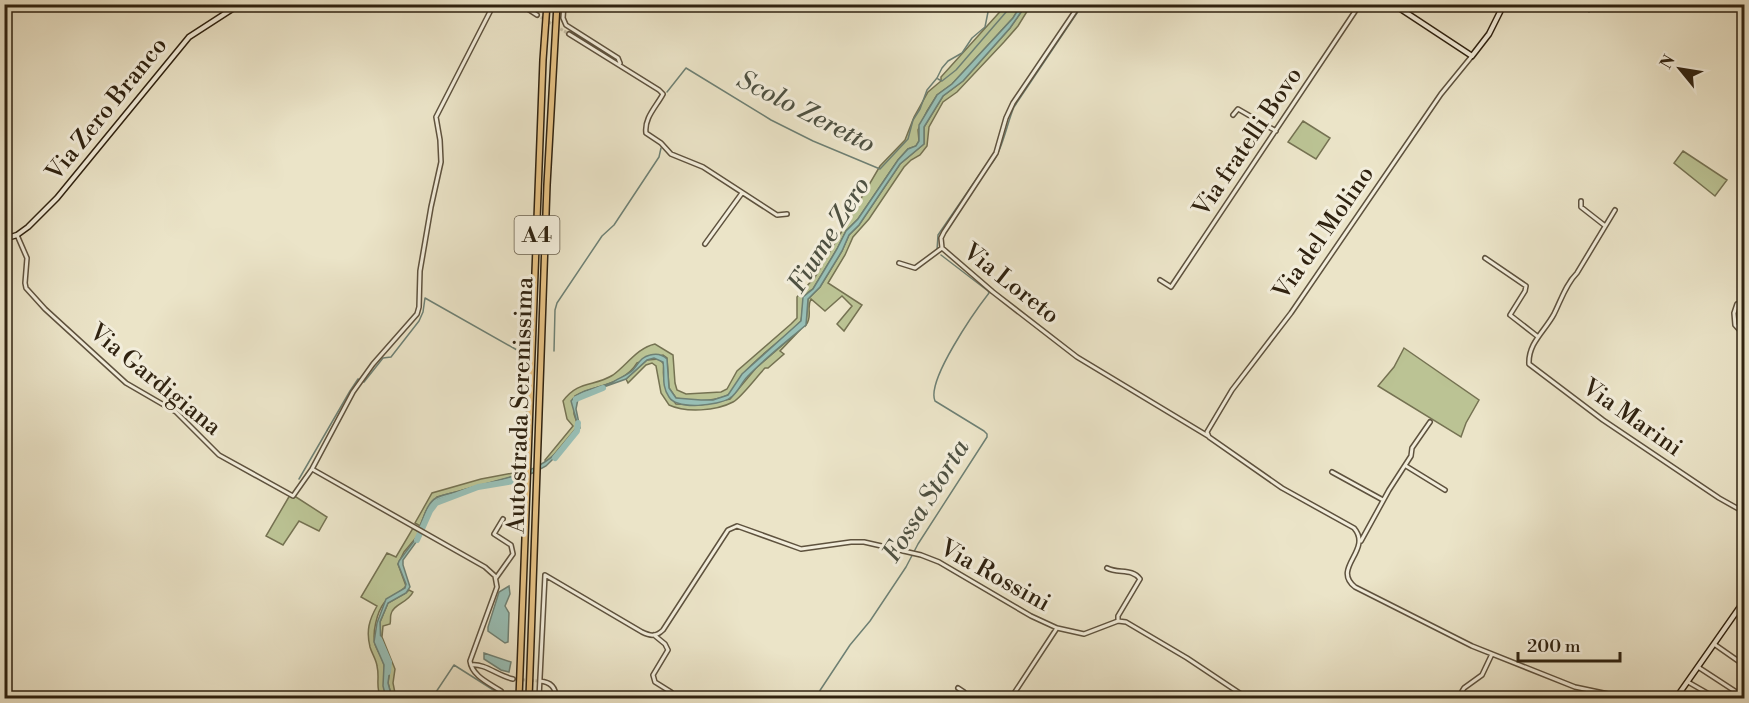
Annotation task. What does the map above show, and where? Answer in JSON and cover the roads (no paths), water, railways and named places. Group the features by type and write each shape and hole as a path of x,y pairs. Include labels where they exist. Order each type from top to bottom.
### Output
{"highway":[{"name":"Autostrada Serenissima","path":"519,699 547,4"},
{"name":"Autostrada Serenissima","path":"529,699 547,174 557,4"}],"main road":[{"name":"Via Zero Branco","path":"4,239 16,235 38,219 189,37 240,4"},
{"path":"1393,4 1472,56 1489,34 1504,4"},
{"path":"1676,699 1744,602"}],"street":[{"path":"494,4 436,117 441,162 420,271 419,311 361,380 345,404 312,469 485,567 495,578 497,587 483,629 472,651 470,665 476,674 501,691 496,699"},
{"path":"520,4 537,15"},
{"path":"564,4 563,18 566,25 618,58 621,65"},
{"name":"Via Loreto","path":"1080,4 1013,103 996,153 944,232 941,238 942,248 993,292 1077,357 1209,437"},
{"name":"Via fratelli Bovo","path":"1160,280 1171,288 1360,4"},
{"path":"569,34 621,65 663,94 646,123 646,133 661,143 671,154 703,167 777,215 787,213"},
{"name":"Via del Molino","path":"1209,437 1207,432 1232,390 1291,313 1441,94 1472,56"},
{"path":"1233,115 1238,109 1276,131"},
{"path":"705,244 742,193"},
{"path":"1581,201 1581,207 1604,225"},
{"name":"Via Marini","path":"1615,210 1577,273 1571,279 1552,317 1537,336 1529,356 1529,364 1603,420 1719,498 1744,512"},
{"name":"Via Gardigiana","path":"16,235 27,258 25,283 29,292 126,382 176,412 219,455 293,496 312,469"},
{"path":"899,263 915,268 942,248"},
{"path":"1485,258 1526,286 1510,315 1537,336"},
{"path":"1737,304 1734,313 1735,325 1744,335"},
{"path":"1430,422 1412,448 1406,466 1383,500 1348,567 1347,576 1351,584 1492,654 1575,687 1627,699"},
{"path":"1209,437 1282,488 1354,528 1361,542"},
{"path":"1406,466 1445,490"},
{"path":"1332,472 1383,500"},
{"path":"495,578 513,554 511,545 494,534 502,519"},
{"name":"Via Rossini","path":"654,635 663,630 728,530 742,526 801,549 864,542 939,562 1043,623 1057,628 1084,633 1118,621"},
{"path":"1107,568 1112,571 1125,571 1137,575 1140,579 1118,616 1118,621 1135,627 1247,699"},
{"path":"538,699 545,575 642,632 654,635 665,644 668,650 653,675 655,682 671,692"},
{"path":"1006,602 1009,597"},
{"name":"Via Rossini","path":"1011,699 1057,628"},
{"path":"1714,644 1744,665"},
{"path":"1458,699 1464,688 1482,675 1492,654"},
{"path":"470,665 480,665 498,675 513,679"},
{"path":"1698,667 1744,697"},
{"path":"540,681 549,683 554,688 556,699"},
{"path":"1688,682 1716,699"},
{"path":"958,688 964,692 965,699"}],"water":[{"path":"1021,5 1026,5 1010,28 963,81 943,96 924,127 924,144 900,164 859,225 849,235 820,287 808,299 806,325 754,370 733,396 708,405 680,404 669,397 665,389 663,362 654,358 647,360 626,379 584,394 578,399 576,409 580,428 546,466 515,480 478,487 438,500 430,508 424,528 420,526 428,507 436,498 528,471 555,455 578,426 571,401 585,391 608,384 626,375 647,356 659,354 667,359 669,388 676,398 713,400 728,395 742,374 801,321 803,297 813,289 846,231 858,219 898,160 908,149 916,146 919,141 919,125 937,95 952,84 1013,18"},
{"path":"420,533 422,534 403,560 410,587 406,593 388,603 380,622 381,647 390,668 388,683 392,698 386,698 383,686 384,665 374,642 377,623 386,599 405,588 406,584 398,564"},
{"path":"509,586 510,594 505,606 509,613 508,642 505,643 488,631 488,627 499,592"},
{"path":"484,653 511,662 509,672 501,670 484,659"}],"waterway":[{"name":"Scolo Zeretto","path":"667,92 686,68 771,120 813,141 880,169 908,139 913,120 927,90 942,68 948,61 962,53 972,38 985,27 991,8 1000,4"},
{"path":"938,79 942,81 956,70 1013,4"},
{"name":"Fossa Storta","path":"991,164 1001,145 1014,107 1083,4"},
{"name":"Fossa Storta","path":"1580,4 1589,12 1596,4"},
{"name":"Scolo Zeretto","path":"554,351 557,303 602,236 614,225 659,157 661,148"},
{"name":"Fossa Storta","path":"937,250 938,235 986,165"},
{"name":"Fossa Storta","path":"815,698 906,567 918,544 987,437 984,431 935,401 934,391 944,363 963,330 989,293 941,255"},
{"name":"Scolo Zeretto","path":"299,479 358,379 364,382 383,358 391,357 419,321 425,298 517,350"},
{"name":"Fiume Zero","path":"576,399 603,388"},
{"name":"Fiume Zero","path":"555,458 577,431 578,423"},
{"name":"Fiume Zero","path":"417,540 436,503 478,487 514,481 523,477"},
{"name":"Fiume Zero","path":"379,639 389,662 388,672"},
{"path":"432,698 454,665 495,691"}],"tunnel":[{"path":"537,15 569,34"},
{"path":"513,679 540,681"}]}
